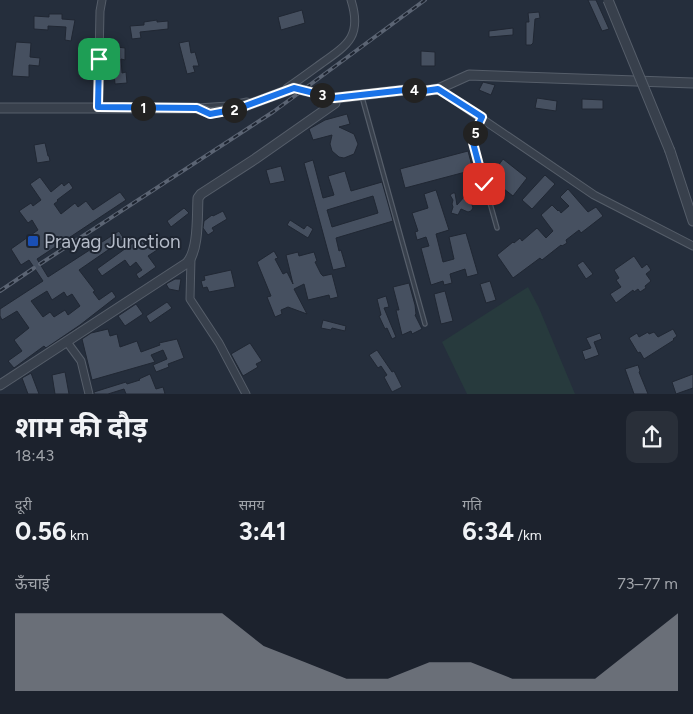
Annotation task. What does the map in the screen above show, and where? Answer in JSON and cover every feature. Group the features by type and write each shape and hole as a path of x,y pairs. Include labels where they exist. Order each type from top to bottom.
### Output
{"street":[{"path":"98,107 100,11 102,0"},
{"path":"0,108 197,108 228,106 259,100 288,88 346,47 354,32 356,15 352,0"},
{"path":"608,0 670,152 693,221"},
{"path":"246,394 219,342 190,299 191,258 196,234 198,198 201,194 335,103 362,97 438,89 469,75 693,83"},
{"path":"197,108 210,114 237,109 294,88 334,98 405,90 424,91"},
{"path":"438,89 482,117 594,195 693,246"},
{"path":"0,385 166,277 191,258"},
{"path":"67,342 81,361 88,394"}],"lane":[{"path":"362,97 425,324"},
{"path":"482,117 472,139 497,228"}],"shaded area":[{"path":"528,287 539,308 575,394 467,394 442,342"}],"building":[{"path":"588,0 596,0 609,29 602,31"},
{"path":"302,10 305,23 281,30 278,17"},
{"path":"539,12 540,18 535,19 533,43 526,45 526,22 529,22 528,13"},
{"path":"49,14 62,14 62,19 75,20 71,41 65,40 66,27 48,26 48,30 34,29 34,16 49,17"},
{"path":"157,20 157,22 168,21 168,29 140,32 141,38 132,39 130,26 144,25 144,22"},
{"path":"513,28 513,35 489,37 489,31"},
{"path":"189,41 191,53 195,52 199,66 193,66 195,72 187,74 179,43"},
{"path":"16,42 31,43 30,57 40,58 39,66 29,65 29,77 12,76"},
{"path":"83,47 90,47 89,60 93,61 92,70 81,69"},
{"path":"117,47 125,48 125,60 121,59 122,73 126,72 127,83 115,84 113,61 114,52 117,52"},
{"path":"421,51 435,52 435,66 421,66"},
{"path":"483,82 495,85 491,95 479,90"},
{"path":"537,98 557,101 556,111 535,108"},
{"path":"582,99 603,100 603,109 582,109"},
{"path":"347,114 350,124 339,127 354,134 358,144 354,154 344,158 339,157 332,151 330,144 332,135 313,140 309,129 325,120"},
{"path":"45,143 50,161 37,163 34,145"},
{"path":"468,151 473,170 405,188 400,169"},
{"path":"503,159 527,178 513,196 495,182 502,174 496,169"},
{"path":"313,160 323,198 334,195 328,176 345,171 351,191 382,182 393,221 336,238 346,267 333,270 304,163","holes":["373,196 378,213 332,227 327,210"]},
{"path":"281,166 285,181 270,184 266,170"},
{"path":"545,175 555,184 532,209 522,200"},
{"path":"40,177 51,192 62,183 64,186 69,182 73,188 54,204 61,214 75,203 78,207 86,201 93,210 120,192 126,200 37,259 48,277 119,231 124,239 79,270 95,291 93,292 99,300 112,291 116,297 80,325 46,348 44,346 14,368 8,361 22,351 14,340 29,328 17,311 2,320 0,309 43,281 29,260 21,265 11,249 38,230 32,220 28,223 19,211 31,203 33,206 41,200 30,184","holes":["47,291 52,300 64,292 67,297 72,294 80,306 68,315 65,310 54,317 50,312 43,317 31,301"]},
{"path":"568,189 588,212 596,207 603,216 581,233 579,230 566,240 567,243 561,245 542,260 540,258 513,278 497,255 520,238 522,241 537,228 546,238 553,231 541,215 552,205 561,213 569,206 560,197"},
{"path":"436,190 449,230 436,234 443,262 454,259 449,237 466,233 478,274 467,277 465,269 450,274 452,283 444,285 443,281 431,285 421,248 429,246 426,237 417,240 415,232 418,231 412,213 428,208 424,194"},
{"path":"455,193 457,205 465,196 469,196 473,208 471,211 468,212 461,209 458,215 451,213 453,200 450,195"},
{"path":"184,208 189,213 171,227 167,221"},
{"path":"223,211 227,219 212,228 214,231 208,235 203,228 204,221 212,215"},
{"path":"290,220 304,229 307,225 313,229 308,238 287,225"},
{"path":"140,238 148,248 153,245 157,250 148,256 156,267 139,279 136,274 142,270 136,262 130,267 125,260 102,276 97,269"},
{"path":"274,251 278,258 275,259 283,274 287,272 293,284 286,255 298,252 299,256 314,252 317,261 315,262 321,274 323,276 332,274 338,297 330,299 329,295 308,300 304,284 294,289 307,314 288,307 281,310 282,314 275,317 267,297 271,296 257,262"},
{"path":"634,256 642,268 647,264 651,270 646,274 651,281 640,292 638,289 634,292 633,290 616,303 610,294 621,287 616,280 619,278 614,270"},
{"path":"583,261 593,274 586,279 577,265"},
{"path":"231,270 235,287 209,292 207,287 203,288 201,281 205,280 204,276"},
{"path":"175,279 181,279 179,291 169,289 166,284"},
{"path":"490,281 496,300 486,303 480,284"},
{"path":"409,283 415,305 415,315 422,329 412,334 411,331 402,335 396,310 399,310 393,287"},
{"path":"445,291 453,321 441,324 434,294"},
{"path":"386,296 389,307 384,308 396,337 392,339 379,316 381,315 377,299"},
{"path":"167,302 172,308 150,323 146,316"},
{"path":"136,304 143,314 125,326 118,316"},
{"path":"323,320 346,326 345,331 321,328"},
{"path":"108,329 110,336 117,334 120,347 137,341 141,352 160,345 159,343 177,339 184,358 168,364 169,367 156,372 153,365 167,359 163,350 151,355 155,362 92,380 82,339 91,333"},
{"path":"673,329 677,336 674,340 644,359 629,338 637,333 639,337 648,332 649,334 654,332 658,337"},
{"path":"600,333 602,339 594,342 599,355 585,360 582,351 591,348 586,338"},
{"path":"250,343 262,361 256,364 258,367 243,376 231,354"},
{"path":"377,350 392,372 394,371 402,387 392,392 384,377 387,375 381,366 378,368 369,355"},
{"path":"638,365 648,394 634,394 625,369"},
{"path":"65,372 69,394 55,394 52,375"},
{"path":"31,373 39,394 28,394 22,378"},
{"path":"150,374 156,389 163,387 165,394 126,394 124,389 108,394 94,394 94,392 126,382 127,384 140,380"},
{"path":"693,374 693,388 676,394 672,382"}],"railway":[{"path":"40,264 273,112 425,0"},
{"path":"0,291 34,268"}],"place":[{"name":"Prayag Junction","path":"33,241"}],"route":[{"path":"99,59 98,107 197,108 210,114 237,109 294,88 334,98 405,90 424,91 438,89 482,117 472,139 484,184"}]}
